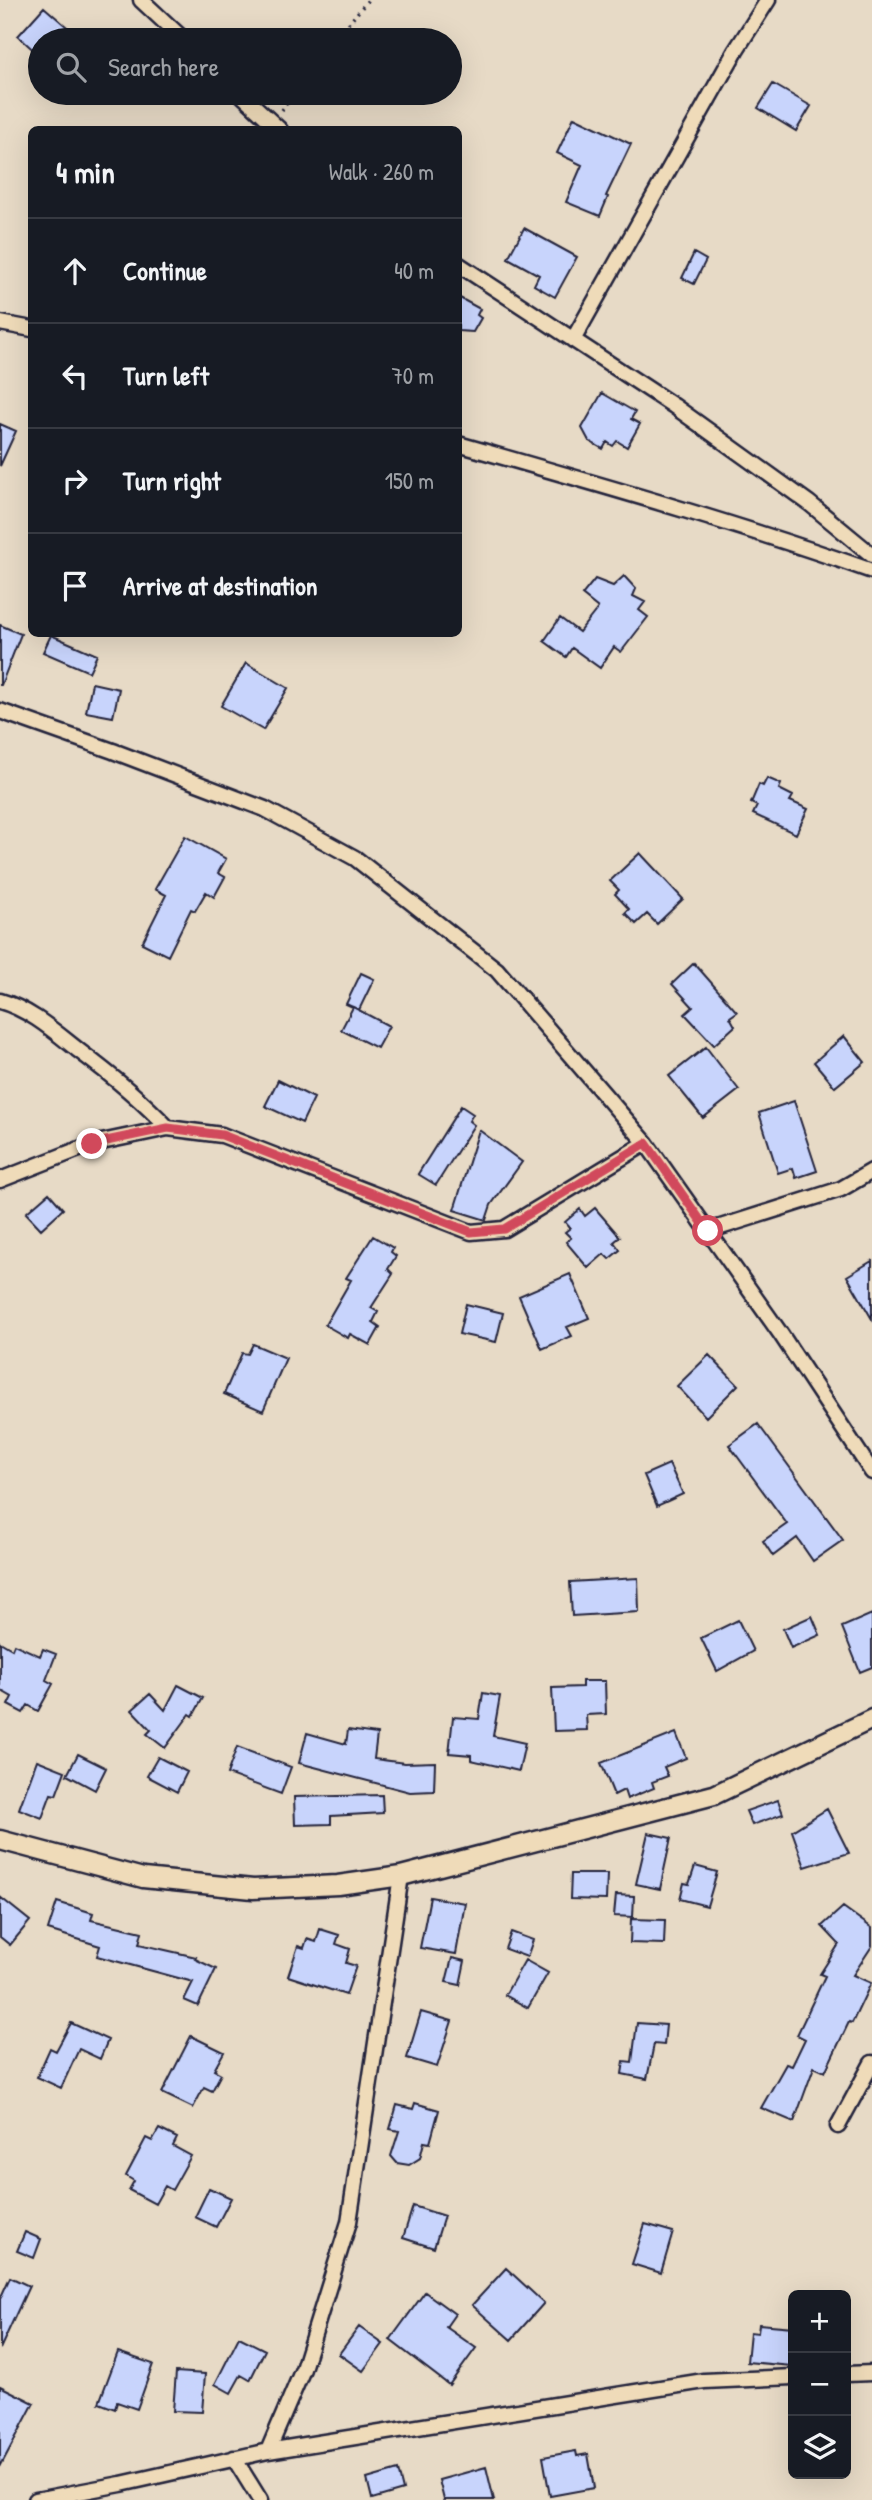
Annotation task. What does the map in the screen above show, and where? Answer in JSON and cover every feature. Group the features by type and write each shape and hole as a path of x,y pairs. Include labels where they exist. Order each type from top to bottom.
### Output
{"street":[{"path":"141,0 171,28"},
{"path":"573,340 736,50 768,0"},
{"path":"252,105 274,126"},
{"path":"462,267 696,422 808,503 872,555"},
{"path":"0,323 28,328"},
{"path":"462,445 624,492 872,571"},
{"path":"0,711 265,809 355,858 497,970 646,1143 780,1333 872,1472"},
{"path":"0,1001 45,1024 139,1097 168,1128"},
{"path":"0,1180 92,1144 168,1128 222,1135 471,1232 504,1229 646,1143"},
{"path":"708,1231 841,1189 872,1171"},
{"path":"0,1840 143,1878 253,1889 338,1885 401,1876 714,1795 872,1719"},
{"path":"268,2451 303,2369 349,2222 401,1876"},
{"path":"838,2126 872,2063"},
{"path":"851,2374 872,2373"},
{"path":"36,2500 268,2451 704,2381 788,2377"},
{"path":"234,2458 260,2500"}],"path":[{"path":"345,28 368,0"},
{"path":"276,126 288,105"}],"building":[{"path":"44,7 68,28 28,28 28,45 18,36"},
{"path":"773,84 811,106 796,131 758,108"},
{"path":"574,117 631,144 606,196 608,197 600,216 566,202 582,165 557,153"},
{"path":"524,228 577,257 555,297 534,285 539,275 508,258"},
{"path":"694,253 706,260 694,284 682,278"},
{"path":"462,299 480,309 477,315 481,318 473,332 462,331"},
{"path":"602,393 635,412 631,419 640,424 627,447 617,441 613,446 607,442 603,449 589,441 582,428"},
{"path":"0,424 16,431 0,466"},
{"path":"624,576 636,589 633,596 645,602 639,610 648,617 621,652 614,647 600,668 572,648 566,657 544,641 560,618 579,632 598,608 582,595 595,579 613,586"},
{"path":"0,625 21,634 1,685 0,685"},
{"path":"50,637 56,637 97,655 89,672 43,652"},
{"path":"246,663 288,688 263,730 221,706"},
{"path":"92,683 119,689 113,717 86,712"},
{"path":"767,778 781,784 779,789 793,796 790,801 808,809 796,834 753,814 757,806 751,803 759,784 763,786"},
{"path":"185,836 226,859 218,873 225,877 214,897 206,892 195,911 191,909 168,956 142,943 166,895 155,889"},
{"path":"640,853 683,899 657,924 647,914 636,924 625,913 629,909 615,894 619,890 610,881"},
{"path":"694,963 737,1012 730,1017 735,1026 714,1045 685,1014 693,1007 672,984"},
{"path":"361,973 374,979 359,1010 346,1004"},
{"path":"353,1007 389,1026 377,1048 341,1030"},
{"path":"844,1036 865,1062 835,1087 814,1062"},
{"path":"706,1047 739,1090 703,1118 669,1076"},
{"path":"278,1080 314,1098 302,1123 265,1106"},
{"path":"794,1101 817,1171 796,1178 793,1168 778,1173 759,1113"},
{"path":"461,1106 473,1114 469,1121 474,1125 436,1185 418,1174"},
{"path":"479,1130 522,1162 491,1205 486,1220 454,1210"},
{"path":"49,1193 63,1209 41,1229 26,1213"},
{"path":"595,1208 620,1237 614,1242 620,1250 609,1259 604,1254 588,1268 566,1242 571,1238 565,1232 570,1228 565,1222 580,1209 585,1216"},
{"path":"373,1236 393,1248 391,1252 396,1256 388,1269 393,1274 371,1308 378,1312 373,1322 380,1327 370,1345 350,1334 348,1338 325,1325 351,1280 346,1278"},
{"path":"872,1261 872,1319 847,1276"},
{"path":"570,1274 589,1318 567,1327 572,1336 542,1349 519,1296"},
{"path":"466,1304 503,1313 496,1342 459,1334"},
{"path":"253,1344 286,1358 263,1411 224,1394 242,1353 248,1354"},
{"path":"709,1355 738,1385 706,1417 677,1386"},
{"path":"758,1424 843,1540 813,1561 797,1538 773,1556 763,1541 787,1524 729,1445"},
{"path":"669,1464 683,1494 657,1506 644,1475"},
{"path":"638,1578 639,1612 572,1616 570,1582"},
{"path":"872,1614 872,1667 860,1672 842,1627"},
{"path":"812,1616 820,1635 791,1648 783,1629"},
{"path":"738,1620 753,1651 717,1671 701,1638"},
{"path":"0,1642 12,1649 14,1644 40,1656 43,1649 56,1654 46,1680 53,1684 38,1711 28,1705 23,1713 8,1705 12,1697 0,1690"},
{"path":"582,1681 605,1681 606,1714 586,1715 587,1730 554,1731 552,1688 582,1687"},
{"path":"178,1685 203,1698 193,1716 190,1714 165,1748 147,1734 151,1730 132,1710 150,1694 165,1710"},
{"path":"483,1693 500,1696 493,1736 525,1743 519,1771 471,1760 471,1755 449,1753 453,1717 479,1719"},
{"path":"348,1730 377,1734 374,1759 405,1763 435,1762 434,1791 410,1792 299,1763 307,1733 346,1744"},
{"path":"676,1733 686,1758 664,1767 668,1776 652,1782 654,1788 627,1799 624,1790 614,1795 601,1763"},
{"path":"237,1747 291,1767 281,1794 227,1774"},
{"path":"78,1754 106,1768 95,1790 67,1775"},
{"path":"158,1757 187,1772 177,1792 147,1776"},
{"path":"37,1760 65,1771 56,1795 51,1794 42,1818 19,1809"},
{"path":"382,1795 383,1813 331,1816 331,1824 295,1825 294,1797"},
{"path":"778,1800 783,1814 752,1825 746,1811"},
{"path":"827,1809 849,1853 805,1867 792,1831"},
{"path":"648,1833 671,1838 660,1889 636,1884"},
{"path":"695,1866 717,1872 707,1906 680,1899 684,1883 689,1884"},
{"path":"571,1874 607,1874 606,1900 570,1899"},
{"path":"616,1895 634,1896 633,1917 614,1916"},
{"path":"0,1897 30,1921 10,1945 0,1937"},
{"path":"430,1897 465,1903 456,1954 420,1948"},
{"path":"57,1902 93,1913 91,1920 142,1932 139,1944 196,1957 195,1959 216,1969 198,2006 184,2000 193,1982 97,1956 100,1946 48,1930"},
{"path":"843,1907 872,1928 872,1946 853,1975 871,1983 825,2072 814,2067 794,2122 761,2108 786,2064 792,2066 805,2039 797,2035 825,1976 820,1974 839,1944 822,1926"},
{"path":"631,1919 665,1920 664,1944 630,1943"},
{"path":"320,1929 339,1935 336,1944 350,1949 346,1963 356,1966 346,1995 288,1976 298,1946 304,1948 307,1939 316,1942"},
{"path":"511,1932 533,1940 527,1957 505,1949"},
{"path":"452,1958 465,1961 460,1985 446,1982"},
{"path":"525,1960 548,1973 528,2008 505,1995"},
{"path":"421,2012 452,2021 437,2067 407,2058"},
{"path":"71,2023 108,2040 100,2059 79,2049 61,2088 37,2077 50,2048 56,2051"},
{"path":"637,2023 666,2025 664,2045 654,2044 647,2079 622,2074 624,2061 632,2062"},
{"path":"191,2036 224,2052 214,2070 221,2074 212,2091 204,2087 193,2108 162,2093"},
{"path":"415,2103 439,2110 430,2143 424,2142 420,2158 409,2165 397,2163 391,2156 399,2131 390,2129 397,2105 413,2109"},
{"path":"159,2129 177,2138 173,2146 191,2156 172,2190 165,2186 155,2204 129,2190 134,2181 126,2176 146,2138 152,2141"},
{"path":"209,2188 231,2198 216,2227 195,2217"},
{"path":"413,2206 444,2216 434,2248 403,2238"},
{"path":"645,2224 673,2232 661,2273 632,2264"},
{"path":"25,2232 41,2239 34,2258 17,2251"},
{"path":"506,2268 544,2303 511,2340 472,2305"},
{"path":"10,2277 29,2286 0,2349 0,2299"},
{"path":"425,2292 455,2314 446,2327 476,2348 449,2385 390,2340"},
{"path":"759,2324 788,2327 788,2366 747,2362 750,2332 758,2333"},
{"path":"359,2327 383,2344 363,2371 339,2354"},
{"path":"239,2337 265,2350 250,2380 241,2375 231,2393 215,2384"},
{"path":"118,2352 153,2364 137,2409 117,2402 115,2409 99,2403"},
{"path":"176,2372 205,2374 202,2412 173,2411"},
{"path":"0,2386 34,2403 0,2467"},
{"path":"576,2451 577,2456 588,2454 594,2488 550,2496 543,2457"},
{"path":"486,2467 494,2500 444,2500 439,2480"},
{"path":"398,2470 403,2490 372,2499 367,2479"}],"route":[{"path":"92,1144 168,1128 222,1135 471,1232 504,1229 646,1143 708,1231"}]}
